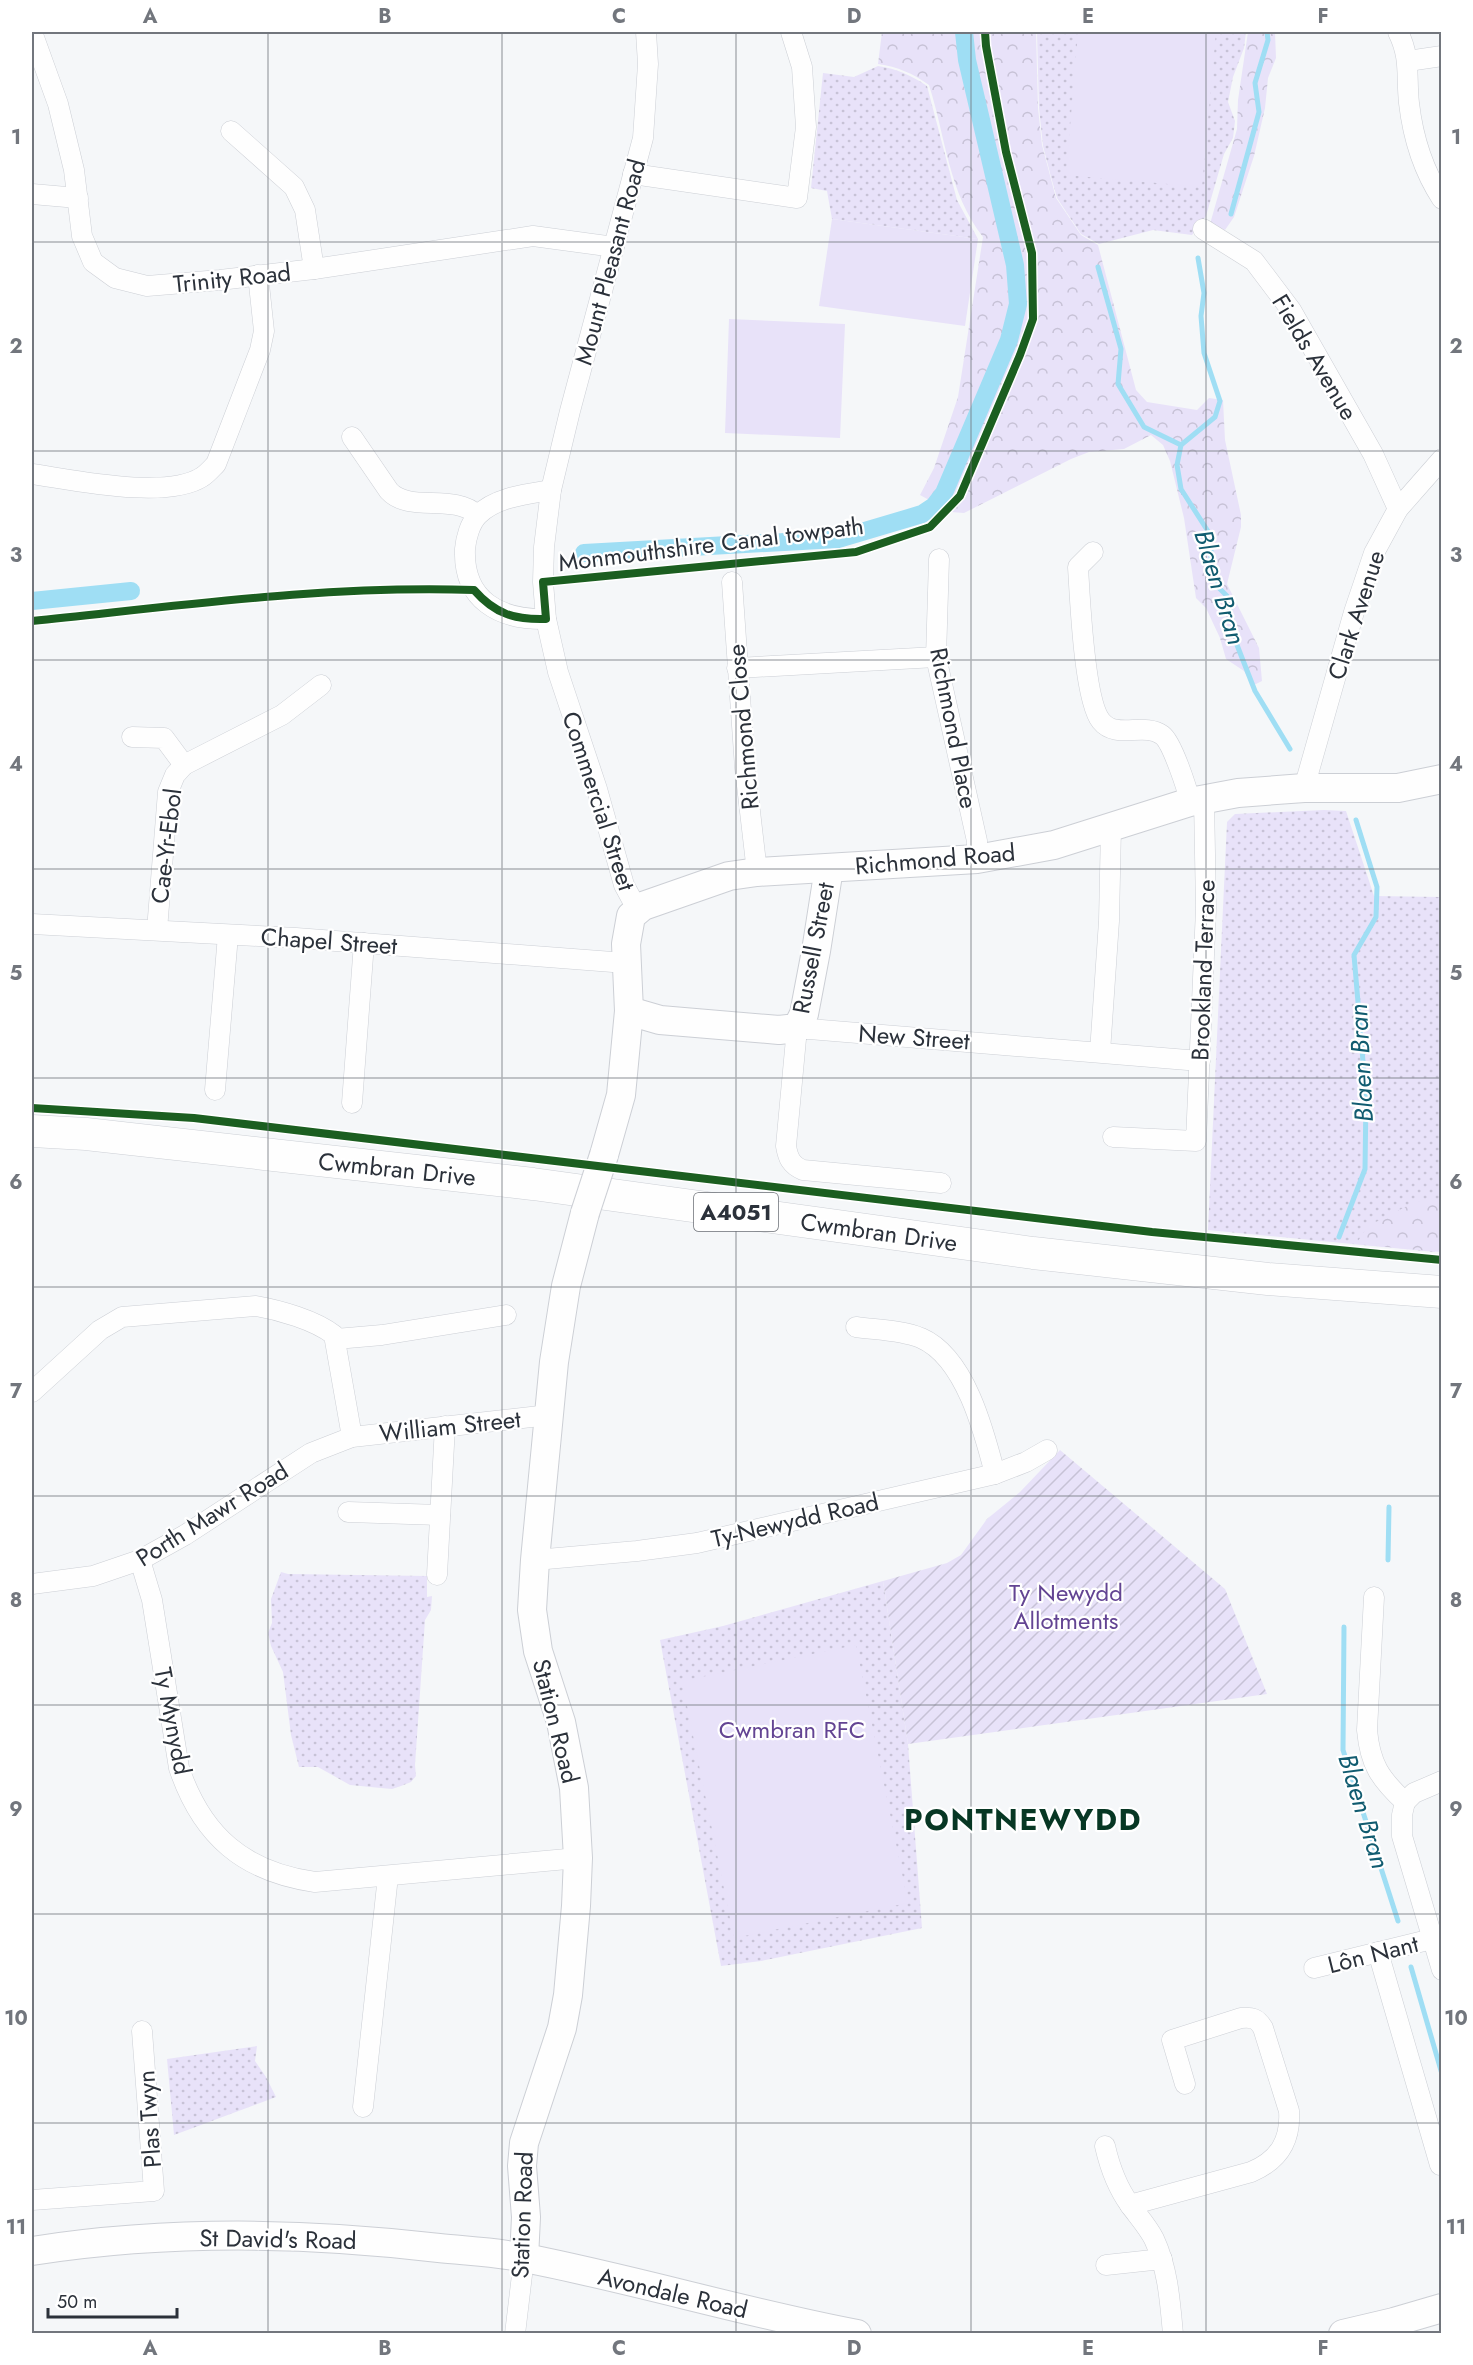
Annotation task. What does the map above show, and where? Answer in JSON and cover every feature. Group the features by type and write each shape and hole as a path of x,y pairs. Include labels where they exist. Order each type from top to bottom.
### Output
{"main road":[{"name":"Cwmbran Drive","path":"32,1131 86,1134 533,1184 1057,1255 1268,1279 1442,1292"}],"street":[{"name":"Trinity Road","path":"32,32 58,104 74,170 82,236 93,262 115,278 147,286 258,275 314,269 533,236 614,247"},
{"name":"Mount Pleasant Road","path":"551,490 643,138 648,64 646,32"},
{"path":"633,174 797,198 806,125 802,67 791,32"},
{"path":"1398,32 1408,61 1409,103 1418,151 1442,199"},
{"path":"1408,61 1442,56"},
{"path":"231,131 294,187 306,210 314,269"},
{"path":"32,194 78,198"},
{"name":"Fields Avenue","path":"1203,229 1254,261 1291,310 1373,454 1398,509"},
{"path":"32,474 101,484 160,488 181,485 202,477 216,464 260,350 264,331 258,275"},
{"path":"352,437 396,498 459,505 471,509 477,515"},
{"name":"Clark Avenue","path":"1304,788 1354,612 1374,553 1398,509 1442,459"},
{"path":"546,619 516,618 491,606 474,590 466,572 465,544 477,515 497,503 551,490"},
{"name":"Commercial Street","path":"551,490 544,547 543,596 546,619 558,672 597,789 615,857 624,885 637,909 628,924 626,963 628,1011 621,1095 585,1213"},
{"name":"Brookland Terrace","path":"1093,552 1077,567 1089,686 1094,706 1101,721 1112,729 1153,730 1164,736 1186,786 1197,801 1206,909 1196,1141 1113,1137"},
{"name":"Richmond Place","path":"939,560 936,657 977,842 977,859"},
{"name":"Richmond Close","path":"732,582 745,768 757,872"},
{"path":"737,668 936,657"},
{"name":"Cae-Yr-Ebol","path":"157,930 168,792 175,775 184,765 282,715 321,685"},
{"name":"Cae-Yr-Ebol","path":"132,737 164,738 184,765"},
{"name":"Richmond Road","path":"637,909 729,876 757,872 977,859 1054,845 1197,801 1238,793 1304,788 1398,788 1442,779"},
{"path":"1100,1052 1109,921 1111,827"},
{"name":"Russell Street","path":"797,1028 804,1014 829,868"},
{"name":"Chapel Street","path":"32,924 364,943 626,963"},
{"path":"215,1090 228,935"},
{"path":"352,1103 364,943"},
{"name":"New Street","path":"628,1011 660,1020 778,1030 797,1028 1200,1061"},
{"path":"797,1028 786,1146 790,1161 803,1170 940,1184"},
{"name":"Station Road","path":"515,2334 524,2258 526,2217 522,2166 524,2143 562,2028 572,1960 578,1858 574,1788 571,1764 534,1629 535,1560 549,1415 566,1286 585,1213"},
{"path":"32,1392 100,1330 122,1317 256,1306 274,1309 334,1335 352,1437"},
{"path":"336,1340 506,1315"},
{"path":"856,1327 918,1337 941,1352 974,1405 995,1474"},
{"name":"William Street","path":"352,1437 549,1415"},
{"path":"436,1575 446,1426"},
{"name":"Porth Mawr Road","path":"32,1584 100,1575 140,1560 185,1535 311,1453 352,1437"},
{"name":"Ty-Newydd Road","path":"535,1560 698,1543 995,1474 1026,1462 1047,1450"},
{"path":"348,1512 440,1515"},
{"name":"Ty Mynydd","path":"140,1560 152,1600 179,1768 185,1787 210,1825 239,1856 278,1875 315,1882 578,1858"},
{"path":"1374,1597 1367,1730 1369,1749 1381,1778 1406,1802"},
{"path":"1442,1781 1414,1793 1406,1802 1402,1815 1402,1836 1442,1970"},
{"path":"363,2106 388,1876"},
{"name":"Lôn Nant","path":"1314,1968 1432,1940"},
{"path":"1378,1953 1440,2165"},
{"path":"1130,2205 1251,2172 1272,2160 1283,2148 1290,2124 1289,2111 1263,2028 1258,2020 1251,2017 1241,2018 1172,2040 1185,2084"},
{"name":"Plas Twyn","path":"32,2200 154,2191 142,2031"},
{"path":"1105,2146 1109,2165 1118,2185 1153,2238 1162,2259 1169,2286 1173,2334"},
{"name":"St David's Road","path":"32,2251 123,2241 198,2237 345,2238 524,2258"},
{"name":"Avondale Road","path":"524,2258 625,2279 787,2320 857,2334"},
{"path":"1106,2265 1162,2259"},
{"path":"1343,2334 1442,2308"}],"green space":[{"path":"882,32 1036,32 1038,108 1042,145 1056,198 1081,235 1098,245 1136,390 1147,402 1197,410 1209,398 1223,400 1225,440 1241,515 1241,527 1227,584 1259,648 1262,681 1252,686 1244,671 1226,659 1220,638 1206,608 1196,598 1184,518 1170,461 1163,445 1151,435 1124,449 1089,452 1071,459 964,513 951,512 920,495 934,468 958,397 983,237 971,220 955,183 929,85 905,71 878,64"},
{"path":"1037,32 1246,32 1244,48 1233,77 1228,102 1235,121 1233,138 1224,154 1206,216 1192,235 1153,230 1099,244 1081,234 1057,198 1043,146 1039,108"},
{"path":"1078,32 1216,32 1202,187 1066,175"},
{"path":"1248,32 1275,32 1276,58 1268,78 1265,108 1254,156 1234,217 1225,230 1210,224 1237,129 1238,100"},
{"path":"878,66 904,73 927,86 957,200 978,239 832,219 827,191 811,188 823,73 854,77"},
{"path":"832,219 978,239 965,326 819,306"},
{"path":"729,319 845,324 840,438 725,433"},
{"path":"1346,811 1374,896 1441,897 1442,1229 1435,1252 1208,1230 1227,822 1235,814"},
{"path":"1430,1199 1441,1210 1441,1252 1356,1244 1368,1226 1415,1202"},
{"name":"Ty Newydd Allotments","path":"1060,1450 1225,1589 1267,1694 908,1744 883,1581 947,1563 961,1555 987,1519 1020,1492"},
{"path":"281,1572 288,1574 427,1576 427,1597 432,1596 431,1610 425,1620 416,1776 411,1782 392,1789 350,1785 318,1767 299,1767 291,1735 283,1672 271,1646 268,1633 272,1623 271,1599"},
{"name":"Cwmbran RFC","path":"883,1581 908,1744 922,1928 761,1961 721,1966 660,1640 723,1626"},
{"name":"Cwmbran RFC","path":"856,1645 908,1903 734,1938 682,1681"},
{"path":"257,2046 255,2061 276,2097 174,2135 167,2059"}],"waterway":[{"path":"584,553 838,539 922,514 934,506 944,493 1009,340 1018,304 1015,265 967,60 964,32"},
{"name":"Blaen Bran","path":"1231,214 1259,112 1255,83 1268,40 1267,32"},
{"name":"Blaen Bran","path":"1198,258 1204,293 1201,316 1204,353 1220,401 1215,417 1181,445 1177,465 1181,489 1211,536 1211,558 1219,588 1227,596 1237,645 1255,691 1290,749"},
{"path":"1098,267 1121,349 1118,384 1144,427 1181,445"},
{"path":"32,601 131,591"},
{"name":"Blaen Bran","path":"1339,1237 1365,1169 1366,1097 1354,955 1376,917 1377,887 1356,820"},
{"name":"Blaen Bran","path":"1388,1560 1389,1507"},
{"name":"Blaen Bran","path":"1344,1627 1343,1750 1398,1921"},
{"name":"Blaen Bran","path":"1411,1967 1442,2074"}],"cycle path":[{"name":"Monmouthshire Canal towpath","path":"32,621 252,598 419,589 474,590 490,605 506,614 515,617 546,619 543,582 856,552 930,527 960,496 1033,319 1032,253 1006,152 985,32"},
{"path":"32,1108 194,1118 1152,1232 1442,1260"}],"district":[{"name":"PONTNEWYDD","path":"1023,1819"}]}
